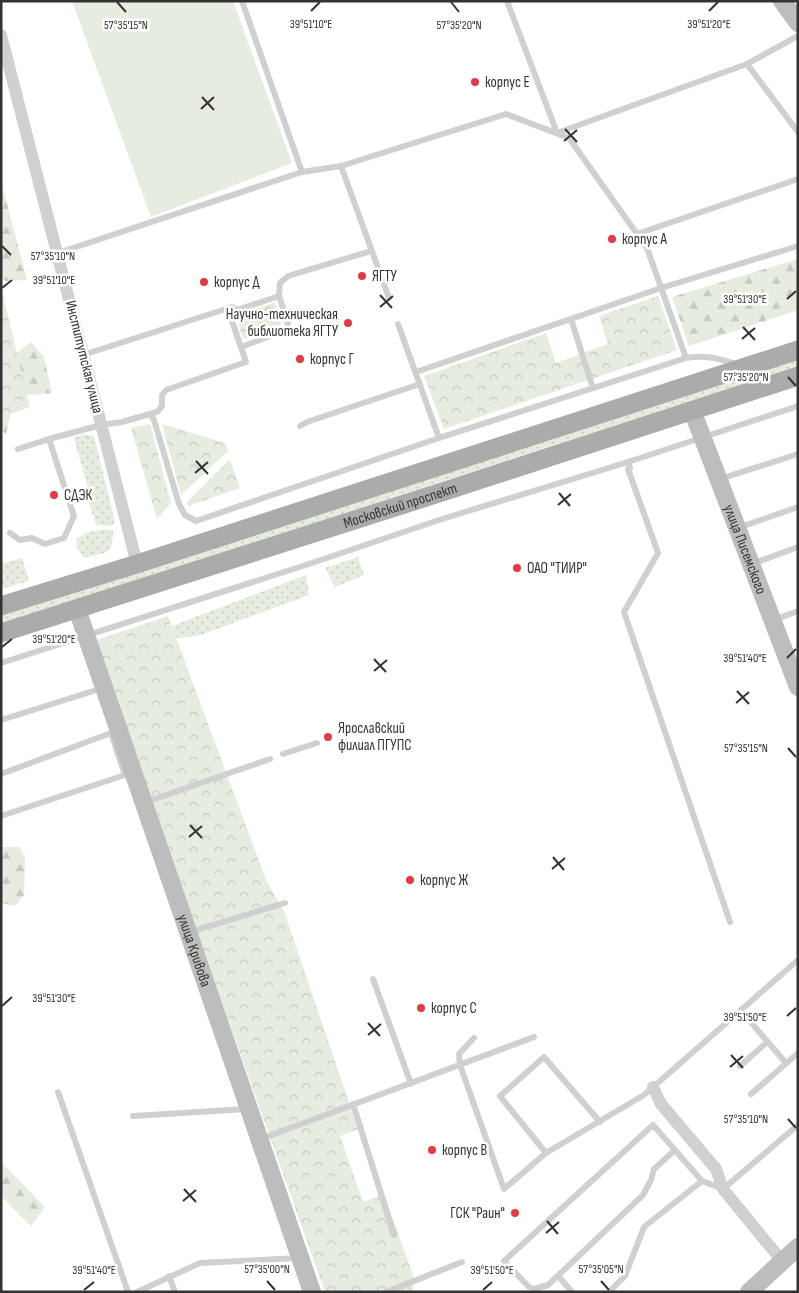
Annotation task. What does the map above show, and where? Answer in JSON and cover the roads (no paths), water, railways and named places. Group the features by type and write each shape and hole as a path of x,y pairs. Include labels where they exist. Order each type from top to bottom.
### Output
{"main road":[{"name":"Московский проспект","path":"1,606 137,564 798,350"},
{"name":"Московский проспект","path":"1,633 798,376"}],"street":[{"path":"782,1 798,23"},
{"name":"Институтская улица","path":"1,35 137,564"},
{"name":"улица Писемского","path":"692,410 798,687"},
{"name":"улица Кривова","path":"77,609 105,688 129,773 144,802 190,932 312,1292"},
{"path":"653,1087 661,1104 716,1169 723,1189 782,1261"},
{"path":"749,1292 797,1249"}],"lane":[{"path":"242,1 302,172"},
{"path":"507,1 557,133"},
{"path":"557,133 747,64 798,36"},
{"path":"747,64 798,132"},
{"path":"58,253 302,172 341,166 506,114 569,138 647,248 686,358"},
{"path":"341,166 389,298"},
{"path":"637,234 798,179"},
{"path":"416,372 661,288 798,246"},
{"path":"241,347 284,331 287,327 288,323 279,296 280,283 288,276 371,251"},
{"path":"18,449 101,425 122,422 157,412 162,406 162,394 166,390 246,362 232,321 233,315 237,310 279,296"},
{"path":"83,355 232,307 237,310"},
{"path":"571,319 592,388"},
{"path":"398,324 440,438"},
{"path":"150,414 154,420 179,504 185,515 196,521 440,438 686,358 700,356 720,358 743,367"},
{"path":"300,426 420,384"},
{"path":"1,663 442,519 628,462 798,406"},
{"path":"10,533 20,540 32,538 45,544 64,538 68,531 74,516 49,439"},
{"path":"719,480 798,454"},
{"path":"628,462 630,474 658,554 624,612 730,922"},
{"path":"737,528 798,507"},
{"path":"751,564 798,548"},
{"path":"772,620 798,611"},
{"path":"1,720 105,688"},
{"path":"1,774 110,733 129,773 1,816"},
{"path":"283,754 317,742"},
{"path":"144,802 270,759"},
{"path":"190,932 285,903"},
{"path":"733,1018 798,960"},
{"path":"373,979 411,1084"},
{"path":"474,1038 459,1054 460,1065 504,1189 546,1152 644,1095 741,1011 786,1063"},
{"path":"260,1139 534,1037"},
{"path":"740,1066 767,1042"},
{"path":"751,1094 798,1053"},
{"path":"546,1152 500,1096 544,1057 600,1122"},
{"path":"58,1092 128,1292"},
{"path":"353,1104 394,1235"},
{"path":"133,1116 250,1109"},
{"path":"674,1150 654,1169 651,1180 643,1195 548,1285 534,1289 529,1287 504,1260 653,1125 702,1181 723,1189 798,1125"},
{"path":"608,1292 625,1276 644,1227 702,1181"},
{"path":"137,1292 200,1263 300,1258"},
{"path":"386,1292 462,1262"},
{"path":"170,1276 175,1292"},
{"path":"558,1276 572,1292"}],"place":[{"name":"корпус Е","path":"475,82"},
{"name":"корпус А","path":"612,239"},
{"name":"ЯГТУ","path":"362,276"},
{"name":"корпус Д","path":"204,282"},
{"name":"Научно-техническая библиотека ЯГТУ","path":"348,323"},
{"name":"корпус Г","path":"300,359"},
{"name":"СДЭК","path":"54,495"},
{"name":"ОАО \"ТИИР\"","path":"517,568"},
{"name":"Ярославский филиал ПГУПС","path":"328,737"},
{"name":"корпус Ж","path":"410,880"},
{"name":"корпус С","path":"421,1008"},
{"name":"корпус В","path":"432,1150"},
{"name":"ГСК \"Раин\"","path":"515,1213"}]}
